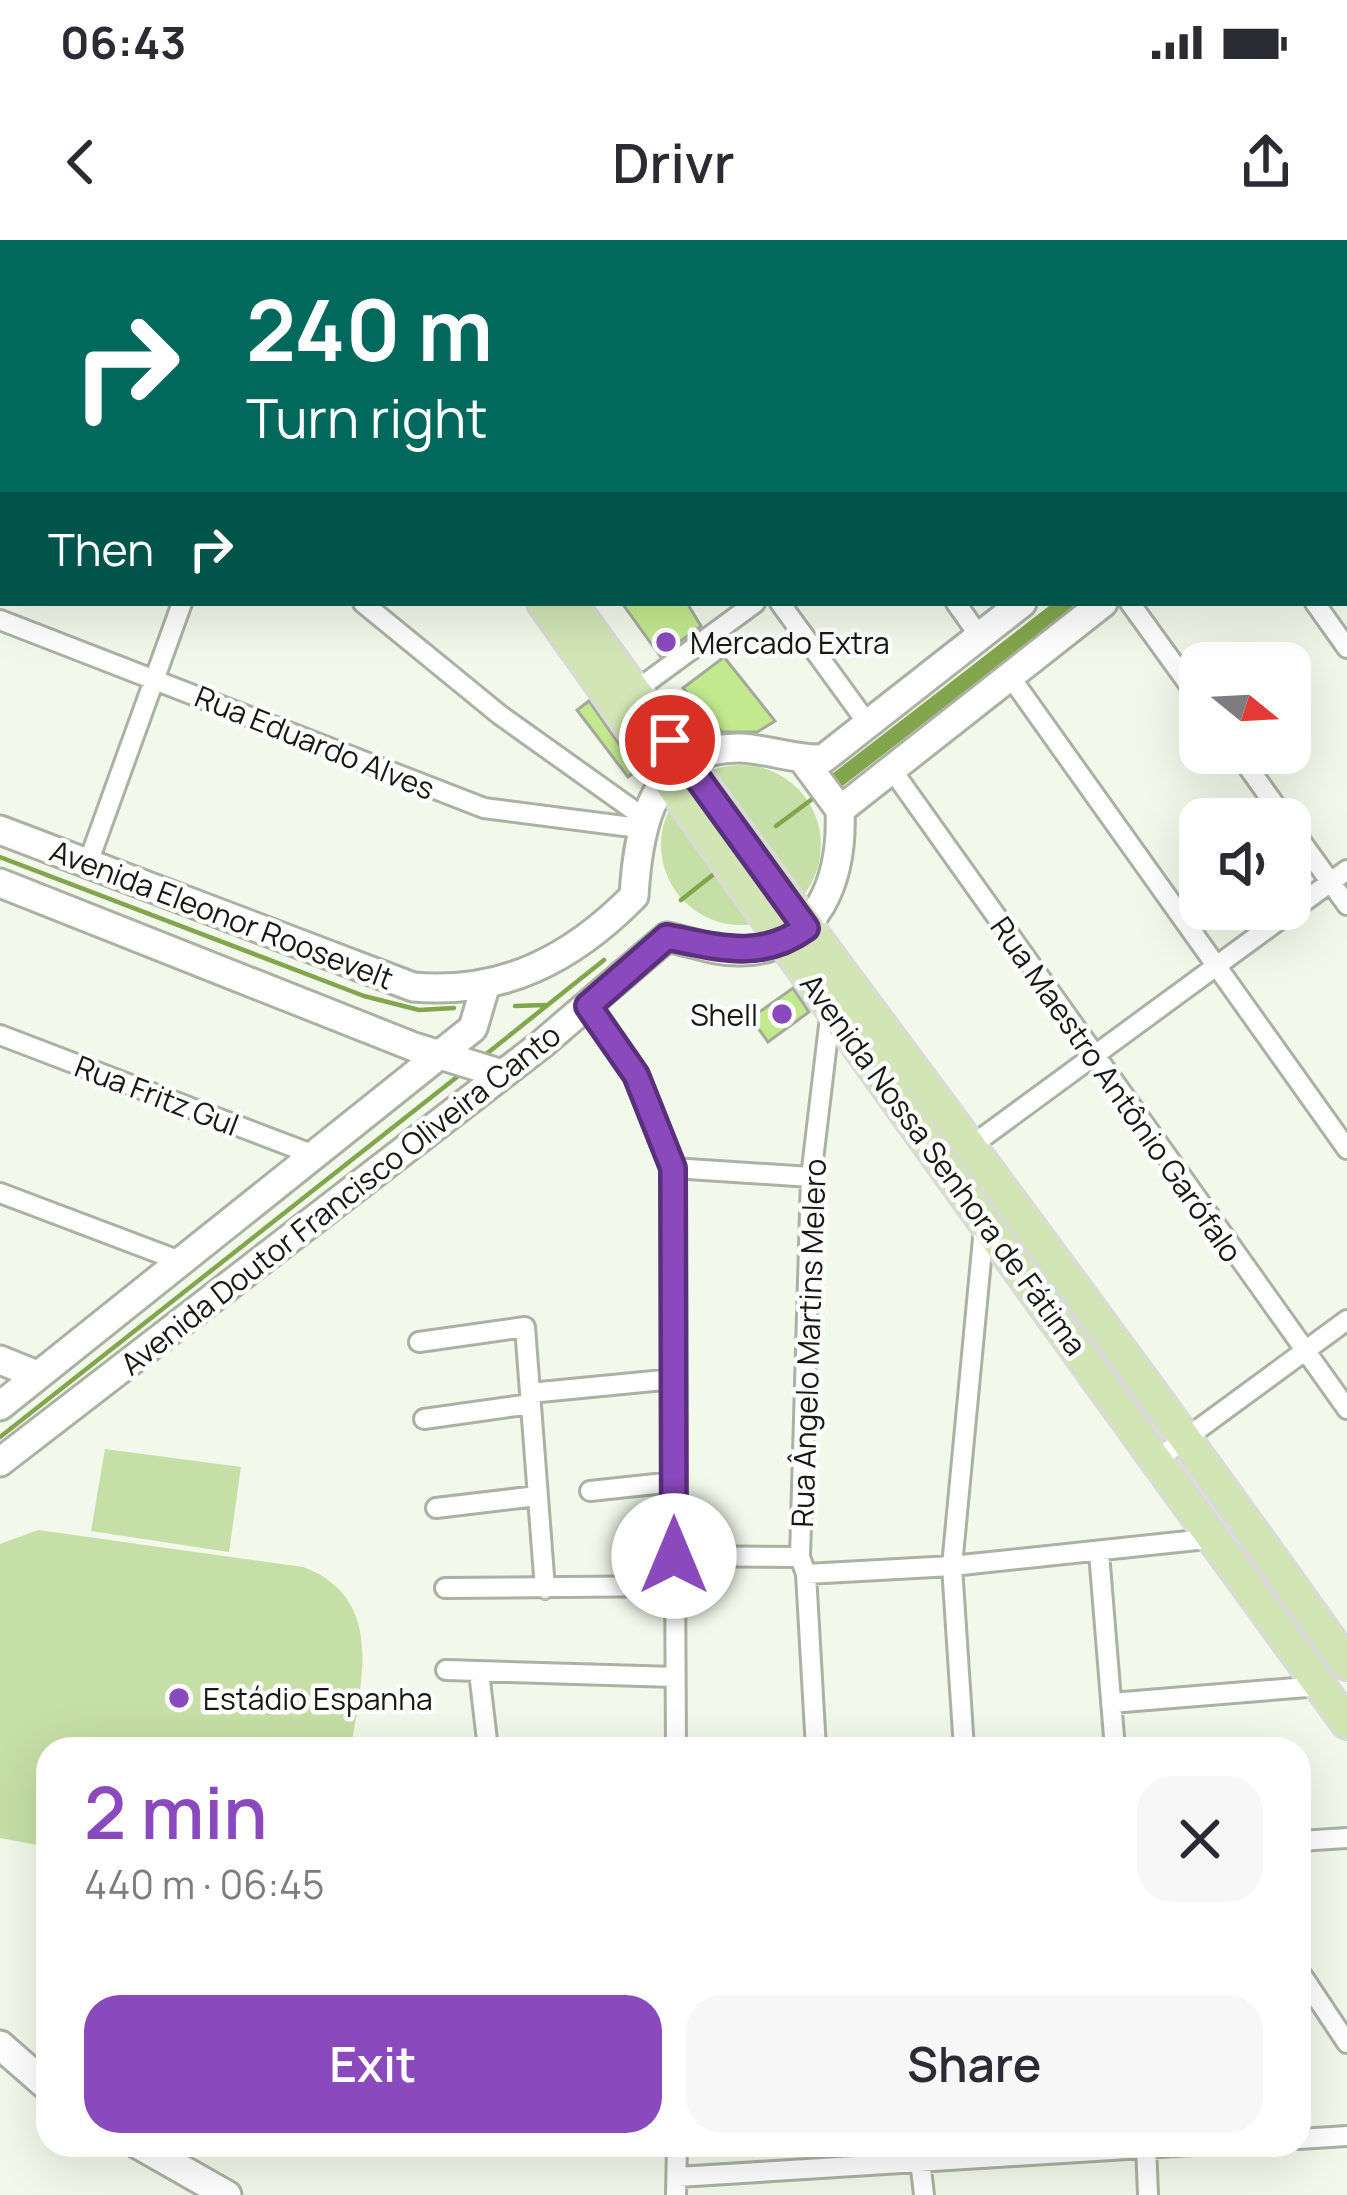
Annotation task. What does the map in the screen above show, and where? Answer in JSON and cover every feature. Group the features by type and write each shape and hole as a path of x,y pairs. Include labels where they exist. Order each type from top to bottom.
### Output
{"main road":[{"name":"Avenida Nossa Senhora de Fátima","path":"545,606 677,770 795,935 971,1146 1347,1664"},
{"name":"Avenida Nossa Senhora de Fátima","path":"573,606 635,692 677,770"},
{"name":"Avenida Nossa Senhora de Fátima","path":"795,935 831,1009 984,1228 1159,1458 1347,1723"}],"street":[{"path":"88,862 181,606"},
{"path":"367,606 641,823"},
{"path":"635,692 751,606"},
{"path":"782,606 868,724"},
{"path":"958,606 980,637"},
{"path":"809,768 1018,606"},
{"path":"836,805 1099,606"},
{"path":"1132,606 1179,671"},
{"path":"1317,606 1344,638"},
{"name":"Rua Eduardo Alves","path":"0,620 484,808 641,823"},
{"path":"1009,675 1214,969 1347,1149"},
{"path":"613,916 657,946 745,952 795,935 836,871 836,805 809,768 738,748 677,770 641,823 634,896 657,946"},
{"name":"Rua Maestro Antônio Garófalo","path":"890,767 1347,1409"},
{"name":"Avenida Eleonor Roosevelt","path":"0,830 399,982 447,990 530,974 560,958 634,896"},
{"path":"1311,846 1339,876 1347,905"},
{"path":"971,1146 1339,876"},
{"name":"Avenida Eleonor Roosevelt","path":"0,884 450,1059 498,1073"},
{"name":"Avenida Doutor Francisco Oliveira Canto","path":"53,1396 588,1006 657,946"},
{"name":"Avenida Doutor Francisco Oliveira Canto","path":"53,1396 180,1261 314,1155 450,1059 472,1028 486,984"},
{"path":"588,1006 636,1075 673,1168 676,1737"},
{"name":"Rua Ângelo Martins Melero","path":"815,1737 803,1566 811,1177 831,1009"},
{"name":"Rua Fritz Gul","path":"0,1035 314,1155"},
{"path":"673,1168 811,1177"},
{"path":"0,1193 180,1261"},
{"path":"963,1737 952,1566 984,1228"},
{"path":"1159,1458 1347,1320"},
{"path":"419,1342 525,1327 545,1589"},
{"path":"0,1360 53,1396"},
{"path":"424,1420 674,1379"},
{"path":"0,1406 53,1396"},
{"path":"0,1462 53,1396"},
{"path":"590,1491 674,1482"},
{"path":"436,1508 538,1496"},
{"path":"674,1556 803,1566 952,1566 1216,1538"},
{"path":"1099,1553 1114,1737"},
{"path":"445,1588 674,1586"},
{"path":"446,1670 675,1676"},
{"path":"479,1672 487,1737"},
{"path":"1111,1703 1320,1686"},
{"path":"1311,1840 1347,1838"},
{"path":"1311,1989 1347,2043"},
{"path":"3,2042 36,2075"},
{"path":"1311,2138 1347,2136"},
{"path":"160,2157 227,2195"},
{"path":"677,2186 943,2157"},
{"path":"1146,2157 1148,2195"},
{"path":"920,2160 924,2195"}],"green space":[{"path":"741,765 771,772 797,789 814,815 821,845 814,875 797,901 771,918 741,925 711,918 685,901 668,875 661,845 668,815 685,789 711,772"},
{"path":"105,1449 241,1467 229,1552 91,1531"},
{"name":"Estádio Espanha","path":"38,1530 303,1567 329,1581 347,1599 362,1644 353,1737 36,1737 36,1845 0,1838 0,1544"}],"building":[{"name":"Mercado Extra","path":"624,606 689,606 701,626 660,656"},
{"path":"724,657 775,721 757,732 722,732 683,688"},
{"path":"589,701 637,770 628,777 577,710"},
{"name":"Shell","path":"793,988 809,1012 768,1042 751,1018"}],"waterway":[{"path":"827,788 1062,606"},
{"path":"776,826 815,797"},
{"path":"0,857 364,996 419,1010 454,1008"},
{"path":"681,900 719,870"},
{"path":"480,1059 604,960"},
{"path":"515,1006 545,1005"},
{"path":"0,1437 462,1073"}],"place":[{"name":"Mercado Extra","path":"666,642"},
{"name":"Shell","path":"782,1014"},
{"name":"Estádio Espanha","path":"179,1698"}],"route":[{"path":"670,740 806,928 785,942 745,952 667,937 588,1006 636,1075 660,1125 673,1168 674,1556"}]}
